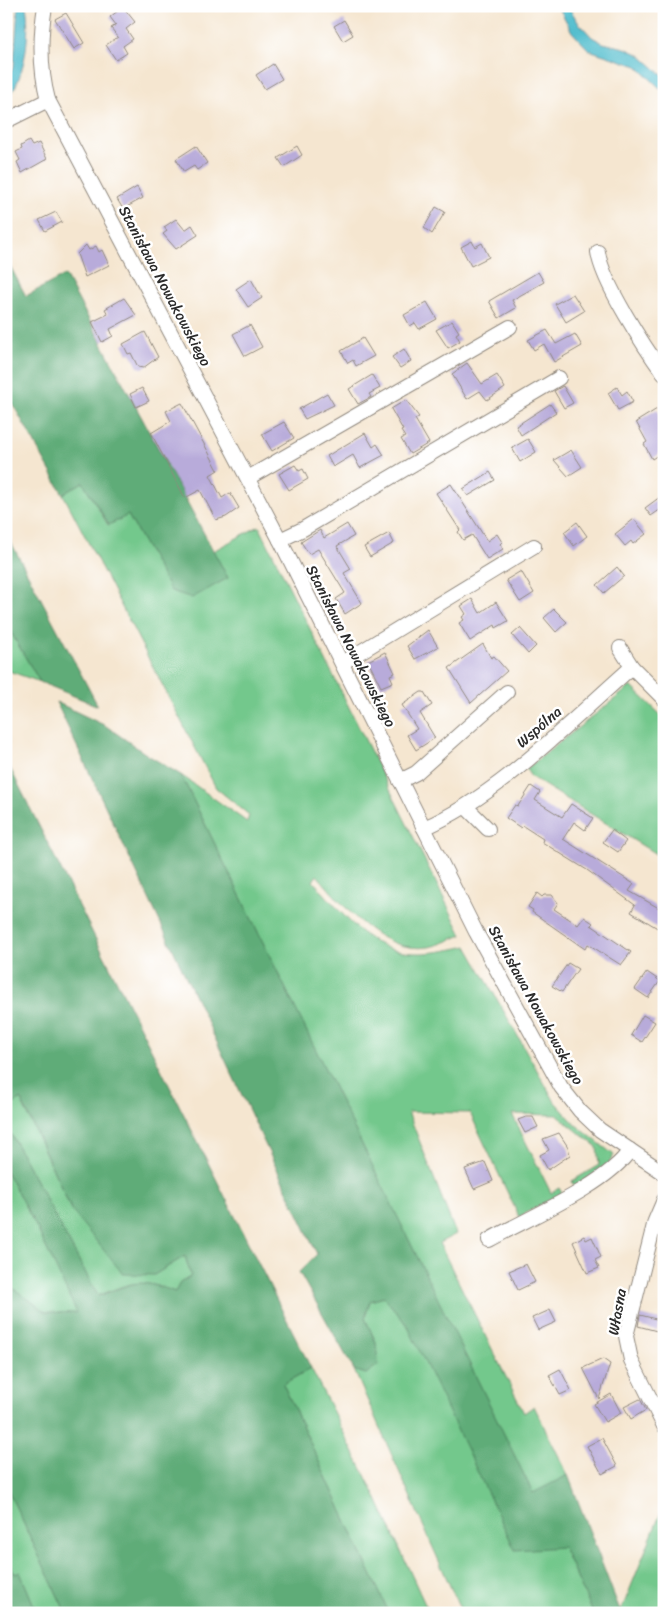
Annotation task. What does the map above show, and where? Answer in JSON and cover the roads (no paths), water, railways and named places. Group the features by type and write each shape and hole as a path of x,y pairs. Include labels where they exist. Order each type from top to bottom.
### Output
{"street":[{"name":"Stanisława Nowakowskiego","path":"45,6 42,56 43,82 48,100 280,540 480,940 561,1087 580,1111 600,1130 664,1173"},
{"path":"6,121 48,100"},
{"path":"598,252 604,274 664,374"},
{"path":"248,478 510,327"},
{"path":"280,540 312,524 559,378"},
{"path":"342,663 534,546"},
{"path":"620,648 632,667 664,699"},
{"name":"Wspólna","path":"424,828 466,807 505,778 632,667"},
{"path":"400,781 416,773 507,692"},
{"path":"466,807 488,828"},
{"path":"489,1240 600,1180 620,1164 630,1150"},
{"name":"Własna","path":"664,1200 654,1221 626,1336 631,1360 664,1426"}],"water":[{"path":"18,6 26,6 27,42 18,81 13,92 6,100 6,84 14,65"},
{"path":"558,6 568,6 578,22 592,37 603,43 625,48 640,55 664,76 664,92 637,66 589,50 572,32"}]}
